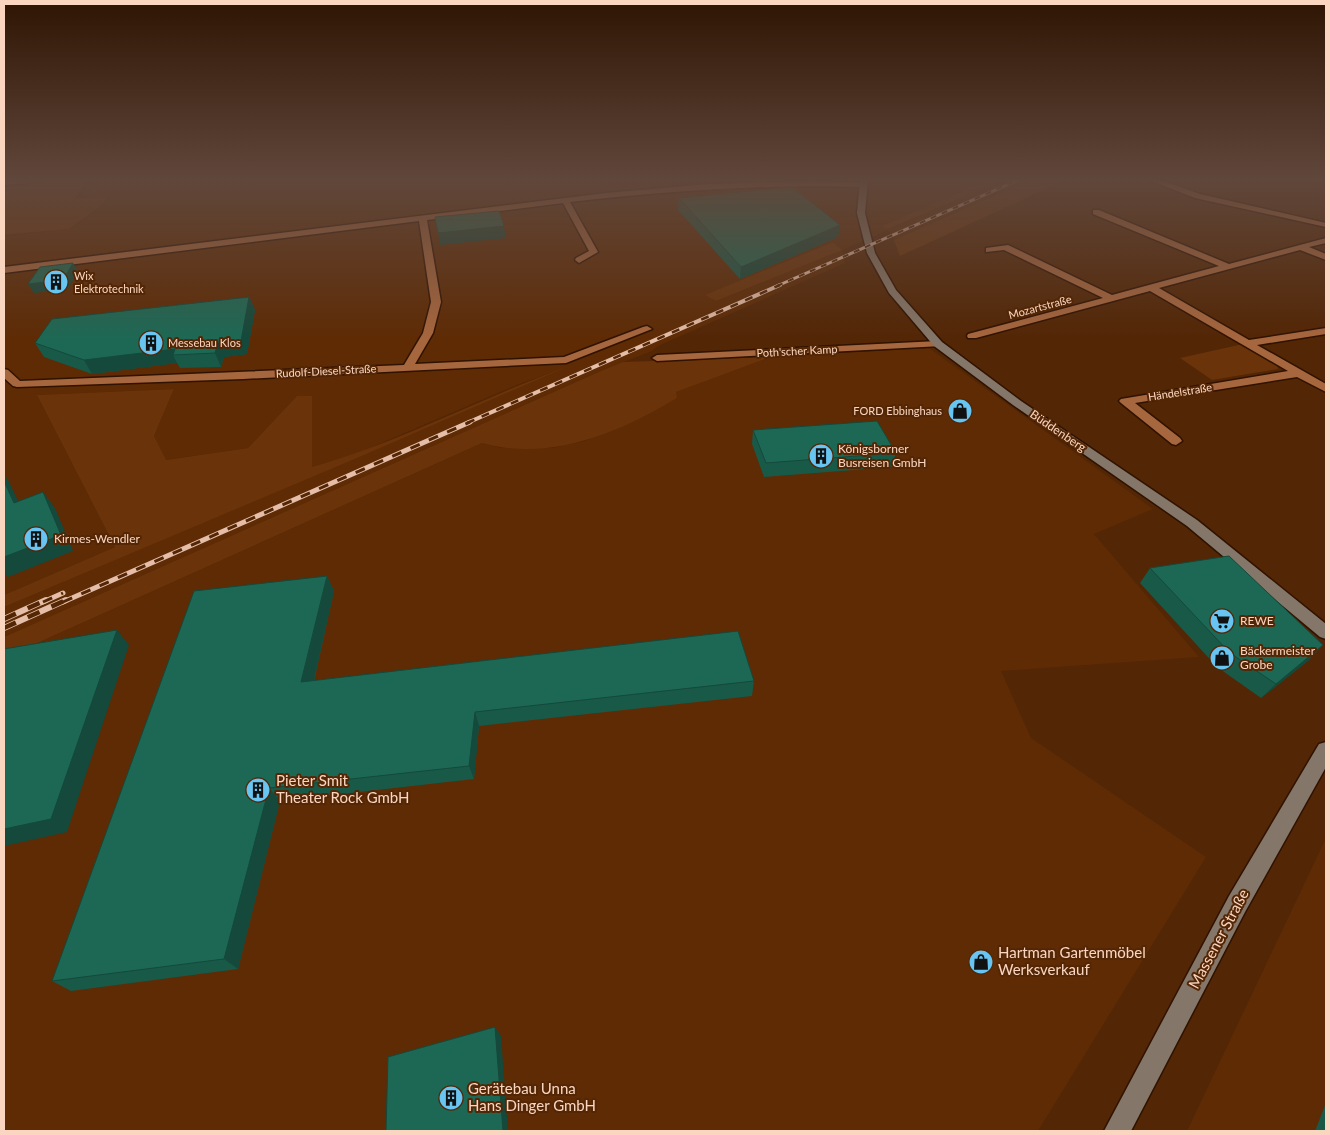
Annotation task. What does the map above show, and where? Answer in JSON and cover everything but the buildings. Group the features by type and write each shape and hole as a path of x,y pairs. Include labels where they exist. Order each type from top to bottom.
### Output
{"street":[{"path":"4,270 140,255 309,233"},
{"path":"408,367 428,333 436,302 425,233"},
{"path":"579,260 594,252 583,233"},
{"name":"Büddenberg","path":"865,233 871,253 882,276 907,310 938,344 1017,403 1192,523 1326,633"},
{"path":"1146,233 1228,267"},
{"name":"Mozartstraße","path":"972,336 1326,240"},
{"name":"Mozartstraße","path":"989,250 1006,247 1113,299"},
{"path":"1300,248 1326,257"},
{"path":"1152,288 1326,389"},
{"name":"Rudolf-Diesel-Straße","path":"4,388 17,384 566,360 647,329"},
{"path":"1248,343 1326,331"},
{"name":"Poth'scher Kamp","path":"657,358 938,344"},
{"path":"4,372 17,384"},
{"name":"Händelstraße","path":"1176,441 1125,401 1300,373"},
{"name":"Massener Straße","path":"1118,1131 1237,904 1326,750"}],"shaded area":[{"path":"4,233 26,233 4,235"},
{"path":"33,233 881,233 842,250 845,263 658,346 652,351 603,370 4,637 4,607 559,370 519,384 351,456 312,467 312,396 297,397 248,448 165,460 154,436 174,389 37,395 115,547 4,595 4,236","holes":["833,242 841,250 716,301 706,295"]},
{"path":"890,233 910,233 894,240"},
{"path":"910,233 950,233 900,256 894,240"},
{"path":"833,242 842,250 716,301 705,295"},
{"path":"1243,344 1277,364 1278,369 1212,380 1180,358"},
{"path":"929,348 1153,509 1094,534 1199,657 1001,671 1031,738 1206,857 1038,1131 4,1131 4,658 482,443 501,448 552,448 585,441 675,392 771,357"},
{"path":"771,357 676,392 677,398 655,411 608,433 583,441 533,449 508,448 482,443 4,658 4,637 623,362"},
{"path":"569,366 4,607 4,595 115,547 37,395 174,389 154,436 166,460 248,448 297,396 312,396 312,467 378,445"},
{"path":"1326,838 1326,1131 1187,1131"}],"railway":[{"path":"777,286 898,233"},
{"path":"467,423 780,285"},
{"path":"63,602 470,422"},
{"path":"43,602 63,593"},
{"path":"4,619 46,600"},
{"path":"4,628 66,600"}],"place":[{"name":"Wix Elektrotechnik","path":"56,282"},
{"name":"Messebau Klos","path":"151,343"},
{"name":"FORD Ebbinghaus","path":"960,411"},
{"name":"Königsborner Busreisen GmbH","path":"821,456"},
{"name":"Kirmes-Wendler","path":"36,539"},
{"name":"REWE","path":"1222,621"},
{"name":"Bäckermeister Grobe","path":"1222,658"},
{"name":"Pieter Smit Theater Rock GmbH","path":"258,790"},
{"name":"Hartman Gartenmöbel Werksverkauf","path":"981,962"},
{"name":"Gerätebau Unna Hans Dinger GmbH","path":"451,1098"}]}
